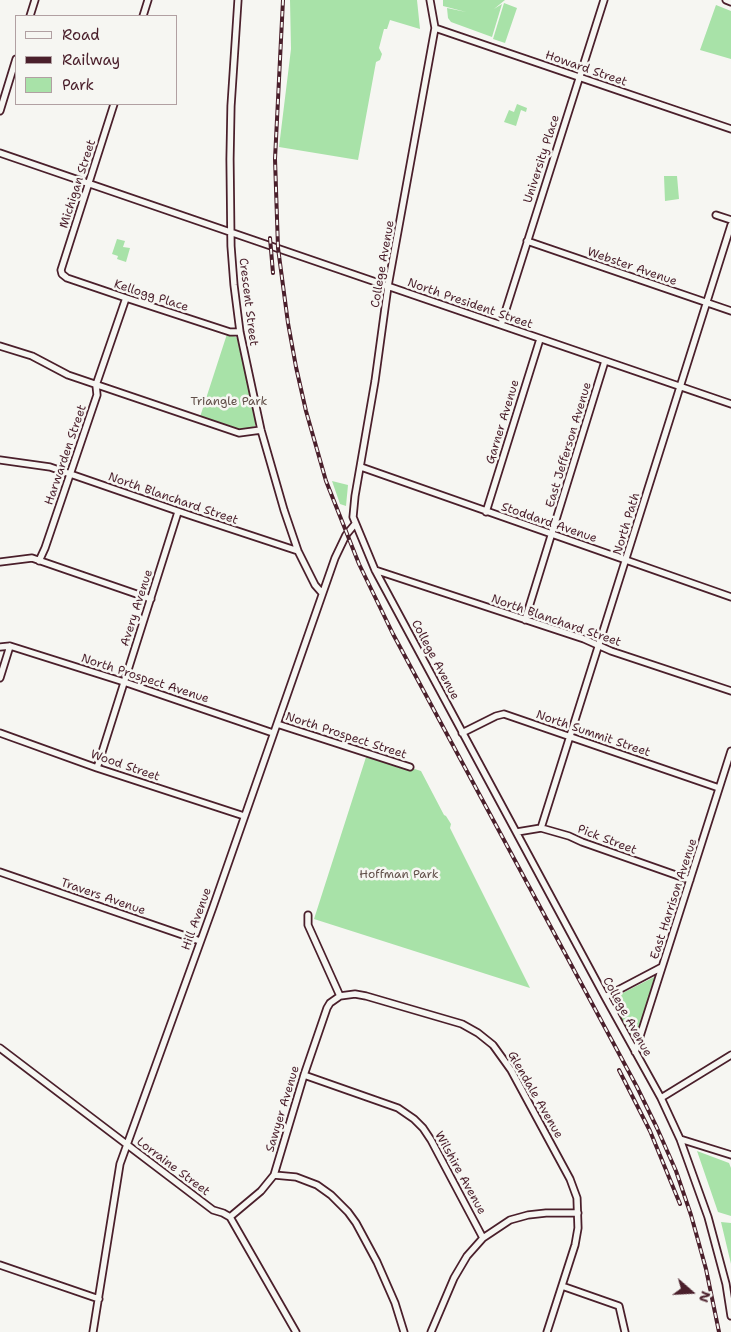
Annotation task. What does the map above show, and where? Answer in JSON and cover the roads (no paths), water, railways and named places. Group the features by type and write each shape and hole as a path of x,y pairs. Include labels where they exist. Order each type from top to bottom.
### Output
{"street":[{"path":"30,15 35,0"},
{"path":"143,15 148,0"},
{"name":"Crescent Street","path":"238,0 230,133 231,232 234,285 240,332 262,430 284,510 298,551 315,586 322,593"},
{"name":"College Avenue","path":"430,0 435,28 388,286 375,381 353,510 355,524 375,570 661,1098 680,1139 708,1217 726,1284 731,1316"},
{"name":"University Place","path":"501,325 604,0"},
{"path":"726,0 731,2"},
{"name":"Howard Street","path":"435,28 731,129"},
{"path":"0,111 15,63"},
{"name":"Michigan Street","path":"60,270 114,105"},
{"name":"North President Street","path":"0,153 731,404"},
{"path":"716,215 731,220"},
{"name":"North Path","path":"541,828 731,225"},
{"name":"Webster Avenue","path":"527,241 731,311"},
{"name":"Kellogg Place","path":"60,270 67,278 230,332 240,332"},
{"name":"Harwarden Street","path":"39,561 97,395 96,384 126,298"},
{"name":"Garner Avenue","path":"486,512 540,339"},
{"path":"0,346 32,356 68,375 239,434 262,430"},
{"name":"East Jefferson Avenue","path":"525,620 605,361"},
{"name":"North Blanchard Street","path":"0,460 50,467 178,512 298,551"},
{"name":"Stoddard Avenue","path":"361,467 731,597"},
{"name":"Avery Avenue","path":"97,768 178,512"},
{"name":"Hill Avenue","path":"94,1332 120,1164 322,593 338,550 346,535 355,524"},
{"path":"0,562 32,558 151,599"},
{"name":"North Blanchard Street","path":"375,570 584,638 611,651 731,691"},
{"path":"0,647 10,646 0,678"},
{"name":"North Prospect Avenue","path":"10,646 124,682 273,733"},
{"name":"North Summit Street","path":"462,733 504,714 719,788"},
{"name":"North Prospect Street","path":"277,724 410,767"},
{"name":"Wood Street","path":"0,733 97,768 244,816"},
{"name":"East Harrison Avenue","path":"635,1052 731,751"},
{"name":"Pick Street","path":"517,832 541,828 569,836 690,880"},
{"name":"Travers Avenue","path":"0,872 200,940"},
{"path":"308,915 308,925 340,996"},
{"path":"605,997 662,967"},
{"name":"Glendale Avenue","path":"340,996 355,994 366,996 455,1022 478,1033 493,1045 512,1070 570,1179 577,1198 578,1228 572,1254 547,1332"},
{"name":"Sawyer Avenue","path":"230,1217 274,1175 304,1075 327,1008 330,1003 340,996"},
{"name":"Lorraine Street","path":"0,1048 213,1210 230,1217"},
{"path":"661,1098 731,1055"},
{"name":"Wilshire Avenue","path":"304,1075 398,1108 414,1119 432,1140 484,1238"},
{"path":"680,1139 731,1155"},
{"path":"274,1175 296,1177 317,1185 331,1195 348,1212 378,1262 395,1303 404,1332"},
{"path":"431,1332 454,1278 467,1256 484,1238 510,1220 528,1215 546,1213 578,1214"},
{"path":"230,1217 296,1332"},
{"path":"0,1265 98,1299"},
{"path":"562,1286 620,1306 625,1332"}],"railway":[{"path":"283,0 275,159 278,248 296,367 306,411 326,481 359,564 393,634 637,1087 657,1128 676,1171 691,1215 706,1269 719,1332"},
{"path":"270,238 273,273"},
{"path":"619,1070 650,1131 680,1204"}],"park label":[{"name":"Triangle Park","path":"229,402"},
{"name":"Hoffman Park","path":"399,875"}]}
